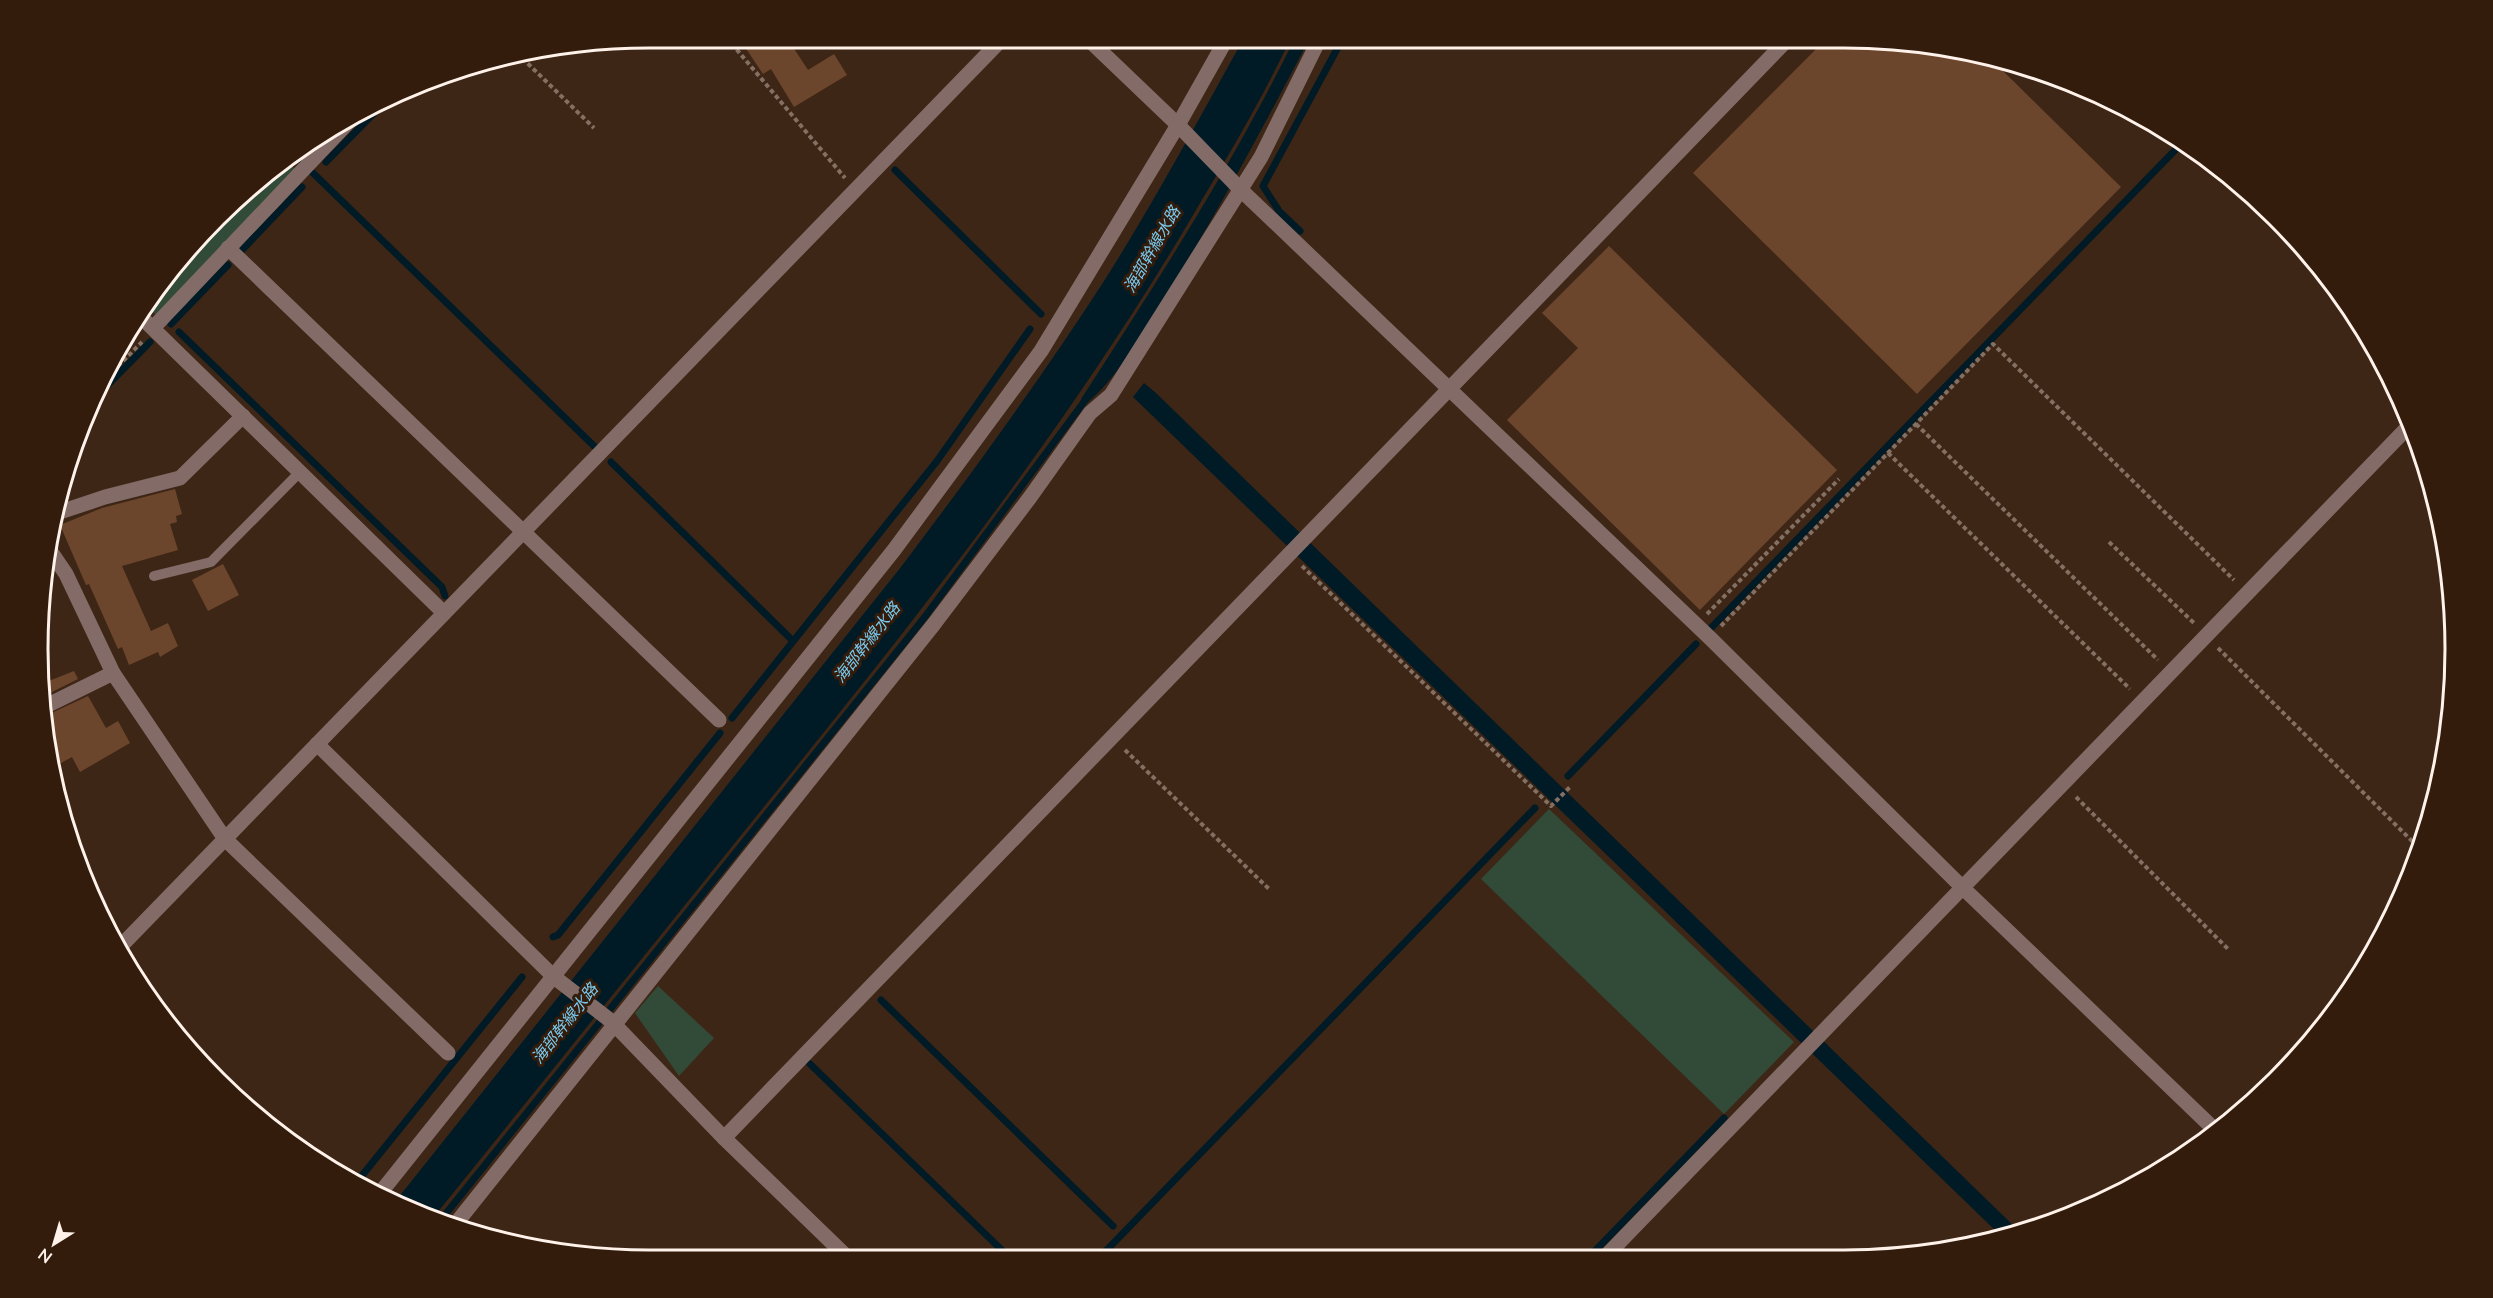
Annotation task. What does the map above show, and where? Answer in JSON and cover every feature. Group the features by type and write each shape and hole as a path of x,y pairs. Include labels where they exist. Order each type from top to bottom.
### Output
{"street":[{"path":"125,942 993,48"},
{"path":"1097,48 1178,125 1240,189 1710,638 1964,888 2210,1126"},
{"path":"384,1188 894,550 1027,370 1178,125 1221,48"},
{"path":"459,1219 612,1024 934,624 1031,496 1089,413 1111,395 1261,157 1315,48"},
{"path":"724,1138 1779,48"},
{"path":"153,329 333,138"},
{"path":"309,153 314,158"},
{"path":"228,249 719,720"},
{"path":"145,321 444,613"},
{"path":"64,511 105,497 180,478 243,416"},
{"path":"1612,1250 2403,431"},
{"path":"55,558 66,574 113,673 225,839 448,1053"},
{"path":"51,704 113,673"},
{"path":"317,744 554,976 612,1024 724,1138 840,1250"}],"lane":[{"path":"154,576 211,562 300,472"}],"path":[{"path":"735,48 855,190"},
{"path":"527,61 594,128"},
{"path":"122,362 153,329"},
{"path":"1710,638 1993,344 2248,594"},
{"path":"1916,424 2171,673"},
{"path":"1888,453 2143,702"},
{"path":"1696,625 1839,479"},
{"path":"2109,542 2413,843"},
{"path":"1290,554 1551,806 1570,788"},
{"path":"1113,737 1269,889"},
{"path":"2063,785 2228,949"}],"green space":[{"path":"291,166 297,171 157,316 152,311 172,283 224,224 283,172"},
{"path":"1549,809 1794,1042 1724,1114 1481,879"},
{"path":"658,986 714,1038 679,1076 635,1013"}],"water":[{"name":"海部幹線水路","path":"1238,48 1286,48 1235,143 1154,280 1057,425 901,635 438,1211 400,1196 901,567 1057,352 1106,278"},
{"path":"1290,48 1305,48 1216,211 1176,279 1124,361 1087,403 1081,399 1166,267"},
{"path":"1144,383 1156,393 2013,1226 1996,1231 1133,397"}],"building":[{"path":"746,48 794,48 808,70 834,54 847,75 794,107 771,69 763,74"},
{"path":"1817,48 1883,49 1922,53 2000,68 2121,187 1917,394 1693,173"},
{"path":"1609,246 1837,470 1700,610 1507,420 1578,348 1542,313"},
{"path":"175,489 182,514 176,516 177,522 170,524 178,550 122,566 151,631 168,623 178,646 160,657 158,652 129,665 122,647 118,649 89,584 86,585 61,527 62,524 102,508"},
{"path":"223,564 239,595 208,611 192,580"},
{"path":"74,671 78,679 50,693 49,681"},
{"path":"88,696 106,728 118,721 130,743 80,772 72,757 60,764 52,713"}],"waterway":[{"path":"1300,231 1279,211 1263,186 1338,48"},
{"path":"326,162 370,117"},
{"path":"1712,627 2177,148"},
{"path":"895,170 1041,314"},
{"path":"313,173 594,446"},
{"path":"242,250 302,187"},
{"path":"171,324 228,265"},
{"path":"732,718 937,461 1030,329"},
{"path":"179,332 442,587 445,596"},
{"path":"110,382 150,342"},
{"path":"446,1214 924,618 1089,395"},
{"path":"611,462 793,641"},
{"path":"1568,776 1696,644"},
{"path":"553,937 558,935 720,733"},
{"path":"1107,1250 1535,808"},
{"path":"361,1176 522,977"},
{"path":"881,1000 1113,1226"},
{"path":"810,1064 1002,1250"},
{"path":"1596,1250 1724,1118"}]}
